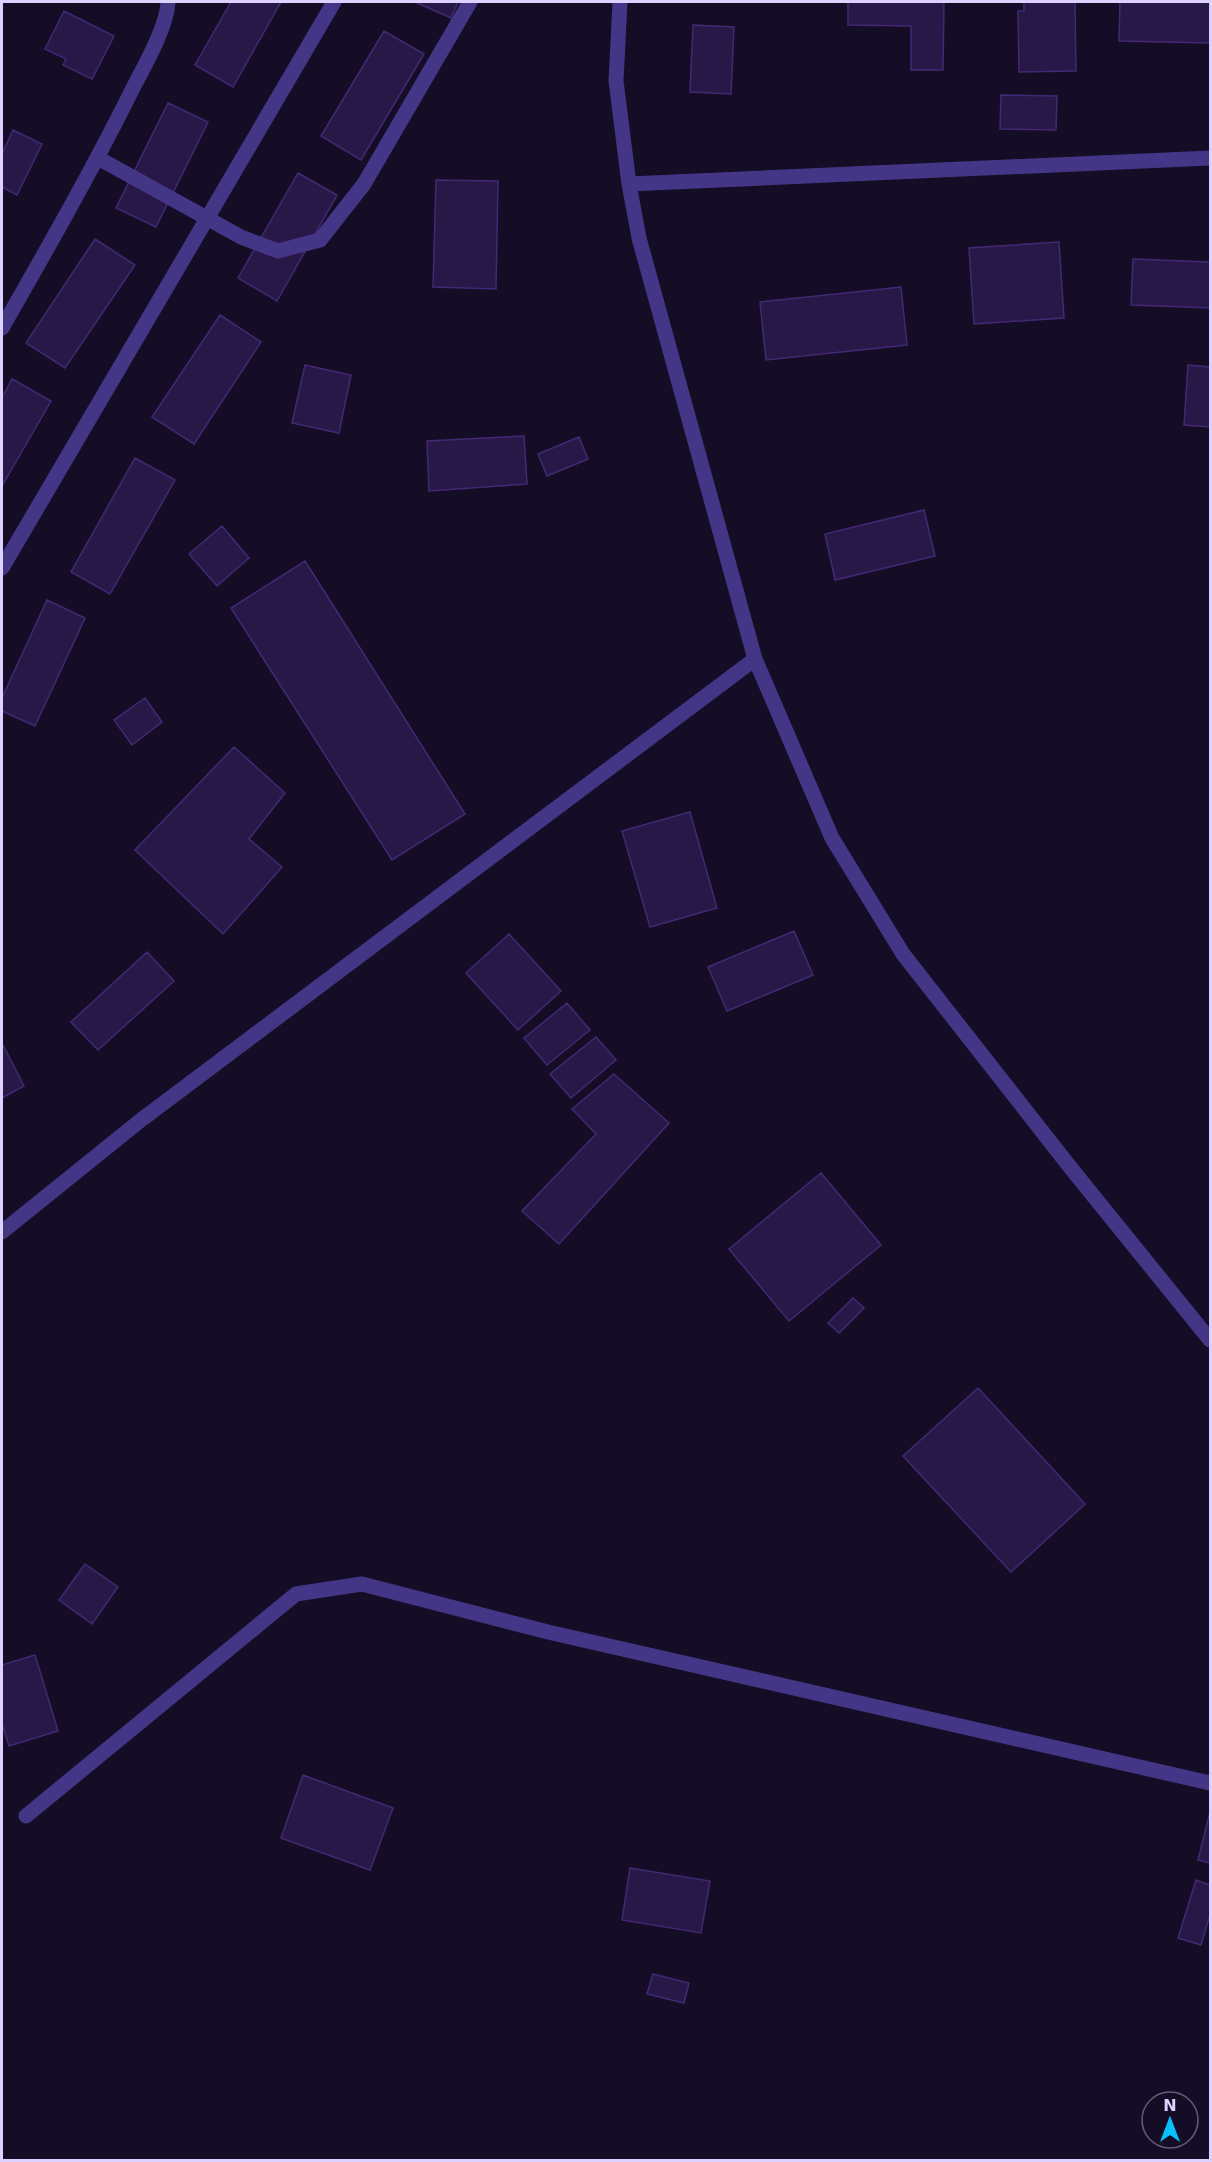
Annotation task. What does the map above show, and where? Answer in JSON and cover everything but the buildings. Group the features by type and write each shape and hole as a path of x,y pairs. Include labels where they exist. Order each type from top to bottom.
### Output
{"street":[{"path":"2,328 98,158 151,53 168,10 168,2"},
{"path":"2,568 334,2"},
{"path":"98,158 241,237 278,251 320,240 364,184 470,2"},
{"path":"620,2 616,81 628,184 639,238 754,659 832,838 903,954 1070,1167 1210,1340"},
{"path":"628,184 1210,158"},
{"path":"2,1232 141,1119 754,659"},
{"path":"26,1816 296,1594 362,1584 548,1632 1210,1783"}]}
